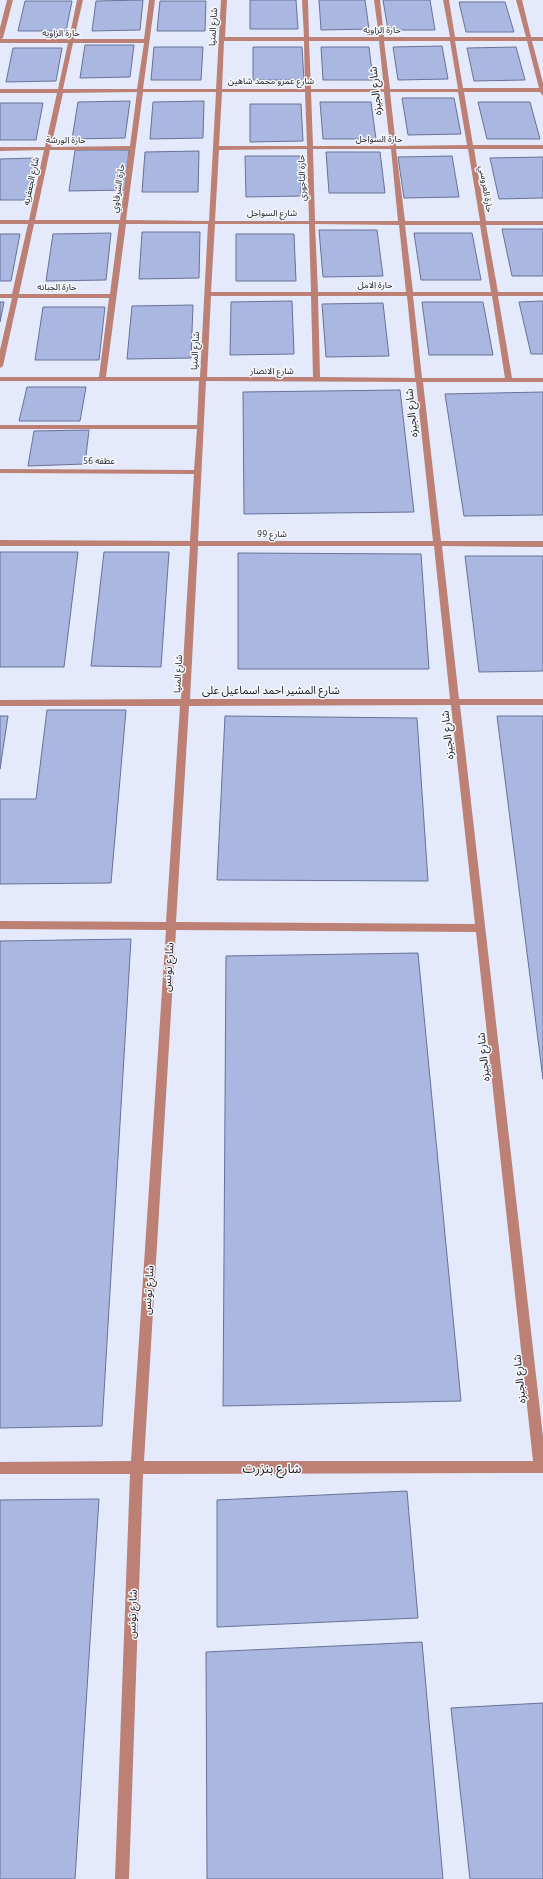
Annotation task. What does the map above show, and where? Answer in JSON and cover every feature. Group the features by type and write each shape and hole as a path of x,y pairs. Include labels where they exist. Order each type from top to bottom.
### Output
{"street":[{"path":"0,39 10,0"},
{"name":"شارع الجعفريه","path":"0,366 80,0"},
{"name":"حارة الشرقاوي","path":"102,379 152,0"},
{"name":"شارع المنيا","path":"185,702 224,0"},
{"name":"حارة الباجوري","path":"305,0 317,380"},
{"name":"شارع الجيزه","path":"377,0 480,928 542,1467"},
{"name":"حارة العروسي","path":"446,0 509,380"},
{"path":"520,0 543,91"},
{"name":"حارة الزاويه","path":"222,38 543,38"},
{"name":"حارة الزاويه","path":"0,39 147,41"},
{"name":"شارع عمرو محمد شاهين","path":"0,91 543,91"},
{"name":"حارة السواحل","path":"216,148 543,147"},
{"name":"حارة الورشة","path":"0,149 133,148"},
{"name":"شارع السواحل","path":"0,222 543,222"},
{"name":"حارة الامل","path":"207,294 543,294"},
{"name":"حارة الجبانه","path":"0,296 113,296"},
{"name":"شارع الانصار","path":"0,379 543,380"},
{"path":"0,427 200,427"},
{"name":"عطفه 56","path":"0,471 198,472"},
{"name":"شارع 99","path":"0,543 543,544"},
{"name":"شارع المشير احمد اسماعيل على","path":"0,702 543,702"},
{"name":"شارع تونس","path":"122,1879 137,1468 185,702"},
{"path":"0,925 480,928"},
{"name":"شارع بنزرت","path":"0,1468 542,1467"}],"building":[{"path":"143,0 140,30 92,31 96,1"},
{"path":"250,0 296,0 298,29 250,29"},
{"path":"319,0 365,0 369,29 321,30"},
{"path":"383,0 430,0 435,30 388,30"},
{"path":"25,1 72,1 66,31 18,31"},
{"path":"160,1 206,1 205,31 157,31"},
{"path":"459,2 505,2 514,32 466,32"},
{"path":"85,45 134,45 130,77 80,78"},
{"path":"442,46 448,79 398,80 393,47"},
{"path":"154,47 203,47 201,80 151,80"},
{"path":"253,47 302,47 304,80 253,80"},
{"path":"321,47 369,47 373,80 323,80"},
{"path":"516,47 525,80 474,81 467,48"},
{"path":"13,48 62,48 56,81 6,82"},
{"path":"402,98 454,98 461,134 408,135"},
{"path":"130,101 125,138 72,139 78,102"},
{"path":"204,101 203,138 150,139 153,102"},
{"path":"320,102 371,102 376,139 323,139"},
{"path":"478,102 530,102 540,139 487,139"},
{"path":"0,103 43,103 36,140 0,140"},
{"path":"250,104 301,104 303,141 250,142"},
{"path":"75,150 129,150 125,190 69,191"},
{"path":"199,151 198,192 142,192 145,152"},
{"path":"326,152 380,152 385,193 329,193"},
{"path":"245,156 300,156 301,196 246,197"},
{"path":"452,156 459,197 404,198 398,157"},
{"path":"543,157 543,198 499,199 490,158"},
{"path":"35,158 27,200 0,200 0,159"},
{"path":"502,229 543,229 543,276 512,276"},
{"path":"319,230 377,230 383,276 323,277"},
{"path":"142,232 200,232 199,278 139,279"},
{"path":"111,233 106,280 46,281 53,234"},
{"path":"414,233 472,233 481,280 421,280"},
{"path":"0,234 20,234 11,281 0,281"},
{"path":"236,234 294,234 296,281 236,281"},
{"path":"292,301 294,354 230,355 231,302"},
{"path":"543,301 543,354 531,354 519,302"},
{"path":"0,302 4,302 0,322"},
{"path":"422,302 483,302 493,355 429,355"},
{"path":"383,303 389,356 326,357 322,304"},
{"path":"193,305 191,358 127,359 132,306"},
{"path":"43,307 105,307 99,360 35,360"},
{"path":"27,387 86,387 80,421 19,421"},
{"path":"400,390 414,512 244,514 243,392"},
{"path":"543,392 543,515 464,516 445,394"},
{"path":"89,430 85,464 28,466 34,431"},
{"path":"0,552 78,552 64,667 0,667"},
{"path":"104,552 169,552 161,667 91,666"},
{"path":"238,553 421,554 429,669 238,669"},
{"path":"465,556 543,556 543,671 479,672"},
{"path":"47,710 126,710 111,883 0,884 0,799 36,799"},
{"path":"0,716 8,716 0,769"},
{"path":"225,716 417,718 428,881 217,880"},
{"path":"497,716 543,716 543,1079"},
{"path":"131,939 102,1426 0,1428 0,941"},
{"path":"418,953 461,1401 223,1406 226,956"},
{"path":"407,1491 418,1618 217,1627 217,1500"},
{"path":"99,1499 75,1879 0,1879 0,1500"},
{"path":"422,1642 443,1879 207,1879 206,1652"},
{"path":"543,1703 543,1879 470,1879 451,1708"}]}
